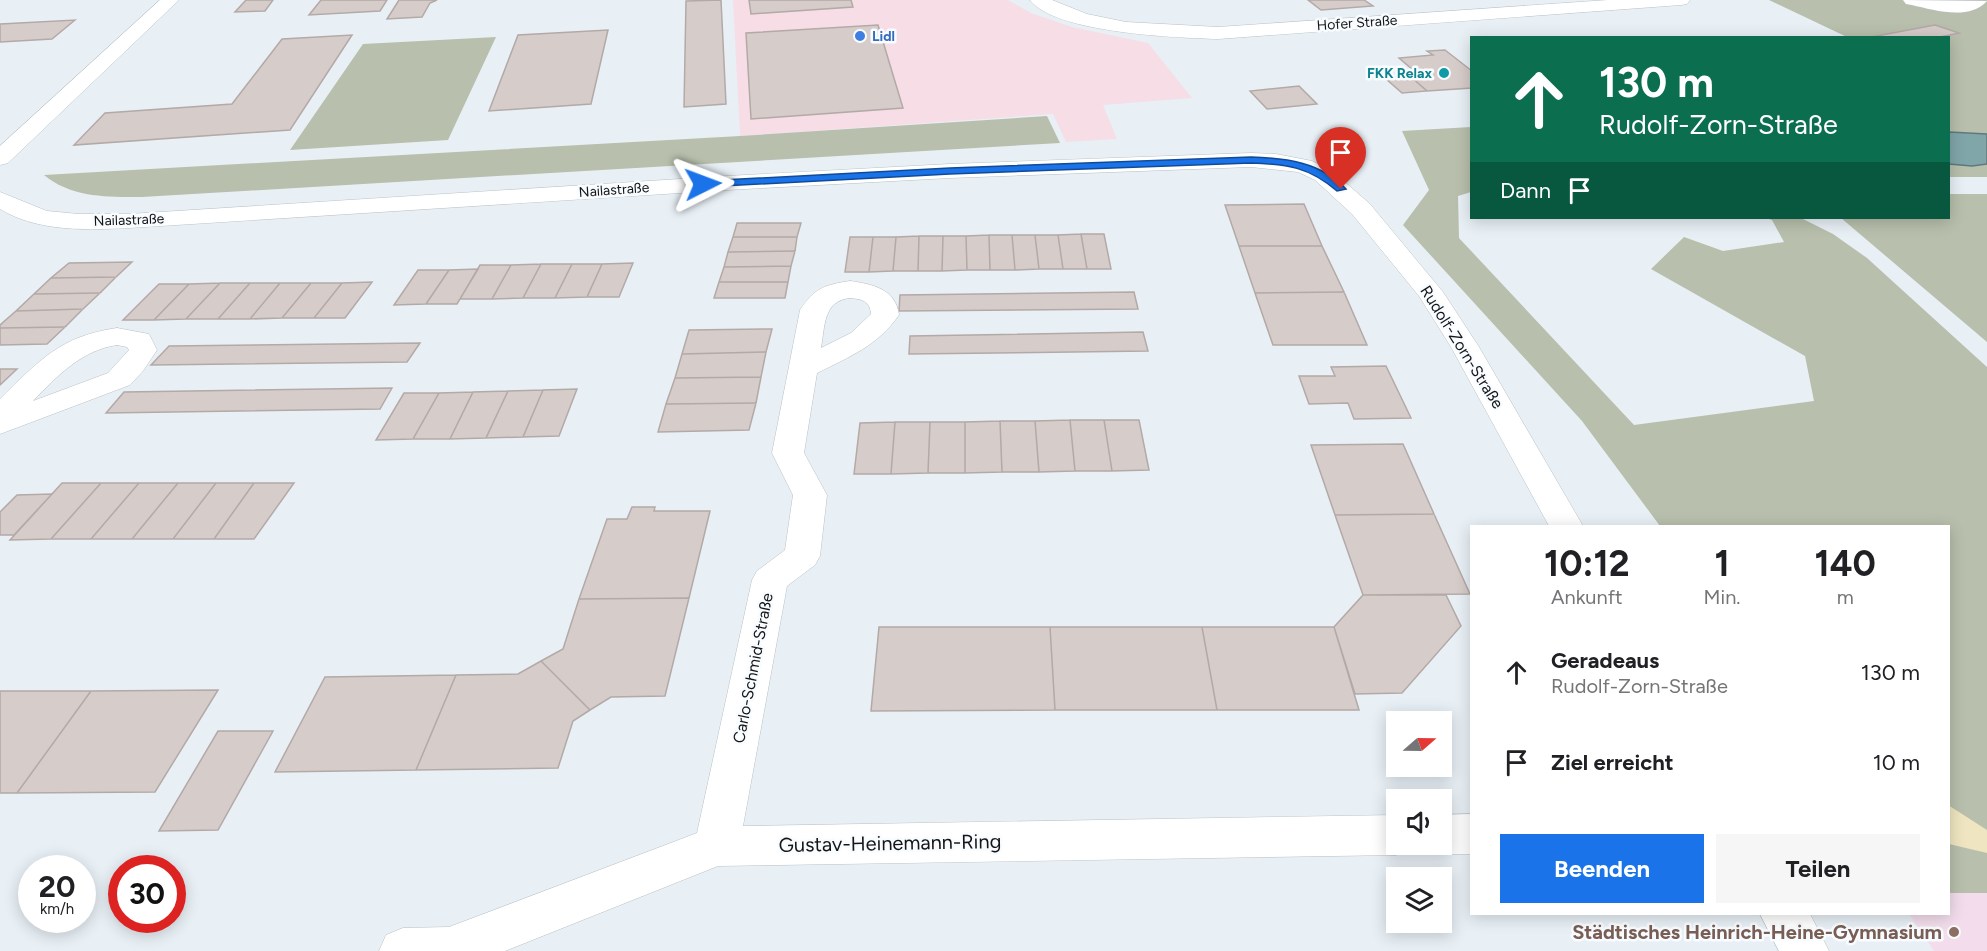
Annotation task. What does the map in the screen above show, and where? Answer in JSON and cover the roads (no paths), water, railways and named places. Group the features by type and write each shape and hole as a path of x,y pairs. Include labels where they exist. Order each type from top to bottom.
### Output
{"street":[{"path":"0,158 170,0"},
{"name":"Hofer Straße","path":"1039,0 1073,16 1115,25 1177,32 1218,33 1681,0"},
{"path":"1912,0 1960,7 1974,4 1978,0"},
{"name":"Nailastraße","path":"0,199 43,219 81,222 129,221 739,182 950,171 1251,160 1276,161 1304,166"},
{"name":"Rudolf-Zorn-Straße","path":"1304,166 1323,175 1361,209 1430,292 1465,347 1565,525"},
{"path":"0,417 60,358 73,349 113,337 139,340 143,350 134,365 119,379 0,424"},
{"name":"Carlo-Schmid-Straße","path":"717,846 770,580 802,556 810,495 788,453 804,368"},
{"path":"1452,834 1470,834"},
{"name":"Gustav-Heinemann-Ring","path":"434,951 717,846 1386,835"},
{"path":"1785,915 1805,951"}],"water":[{"path":"1950,132 1987,134 1987,164 1972,166 1950,164"}],"place":[{"name":"Lidl","path":"860,36"},
{"name":"FKK Relax","path":"1444,73"},
{"name":"Städtisches Heinrich-Heine-Gymnasium","path":"1954,932"}]}
